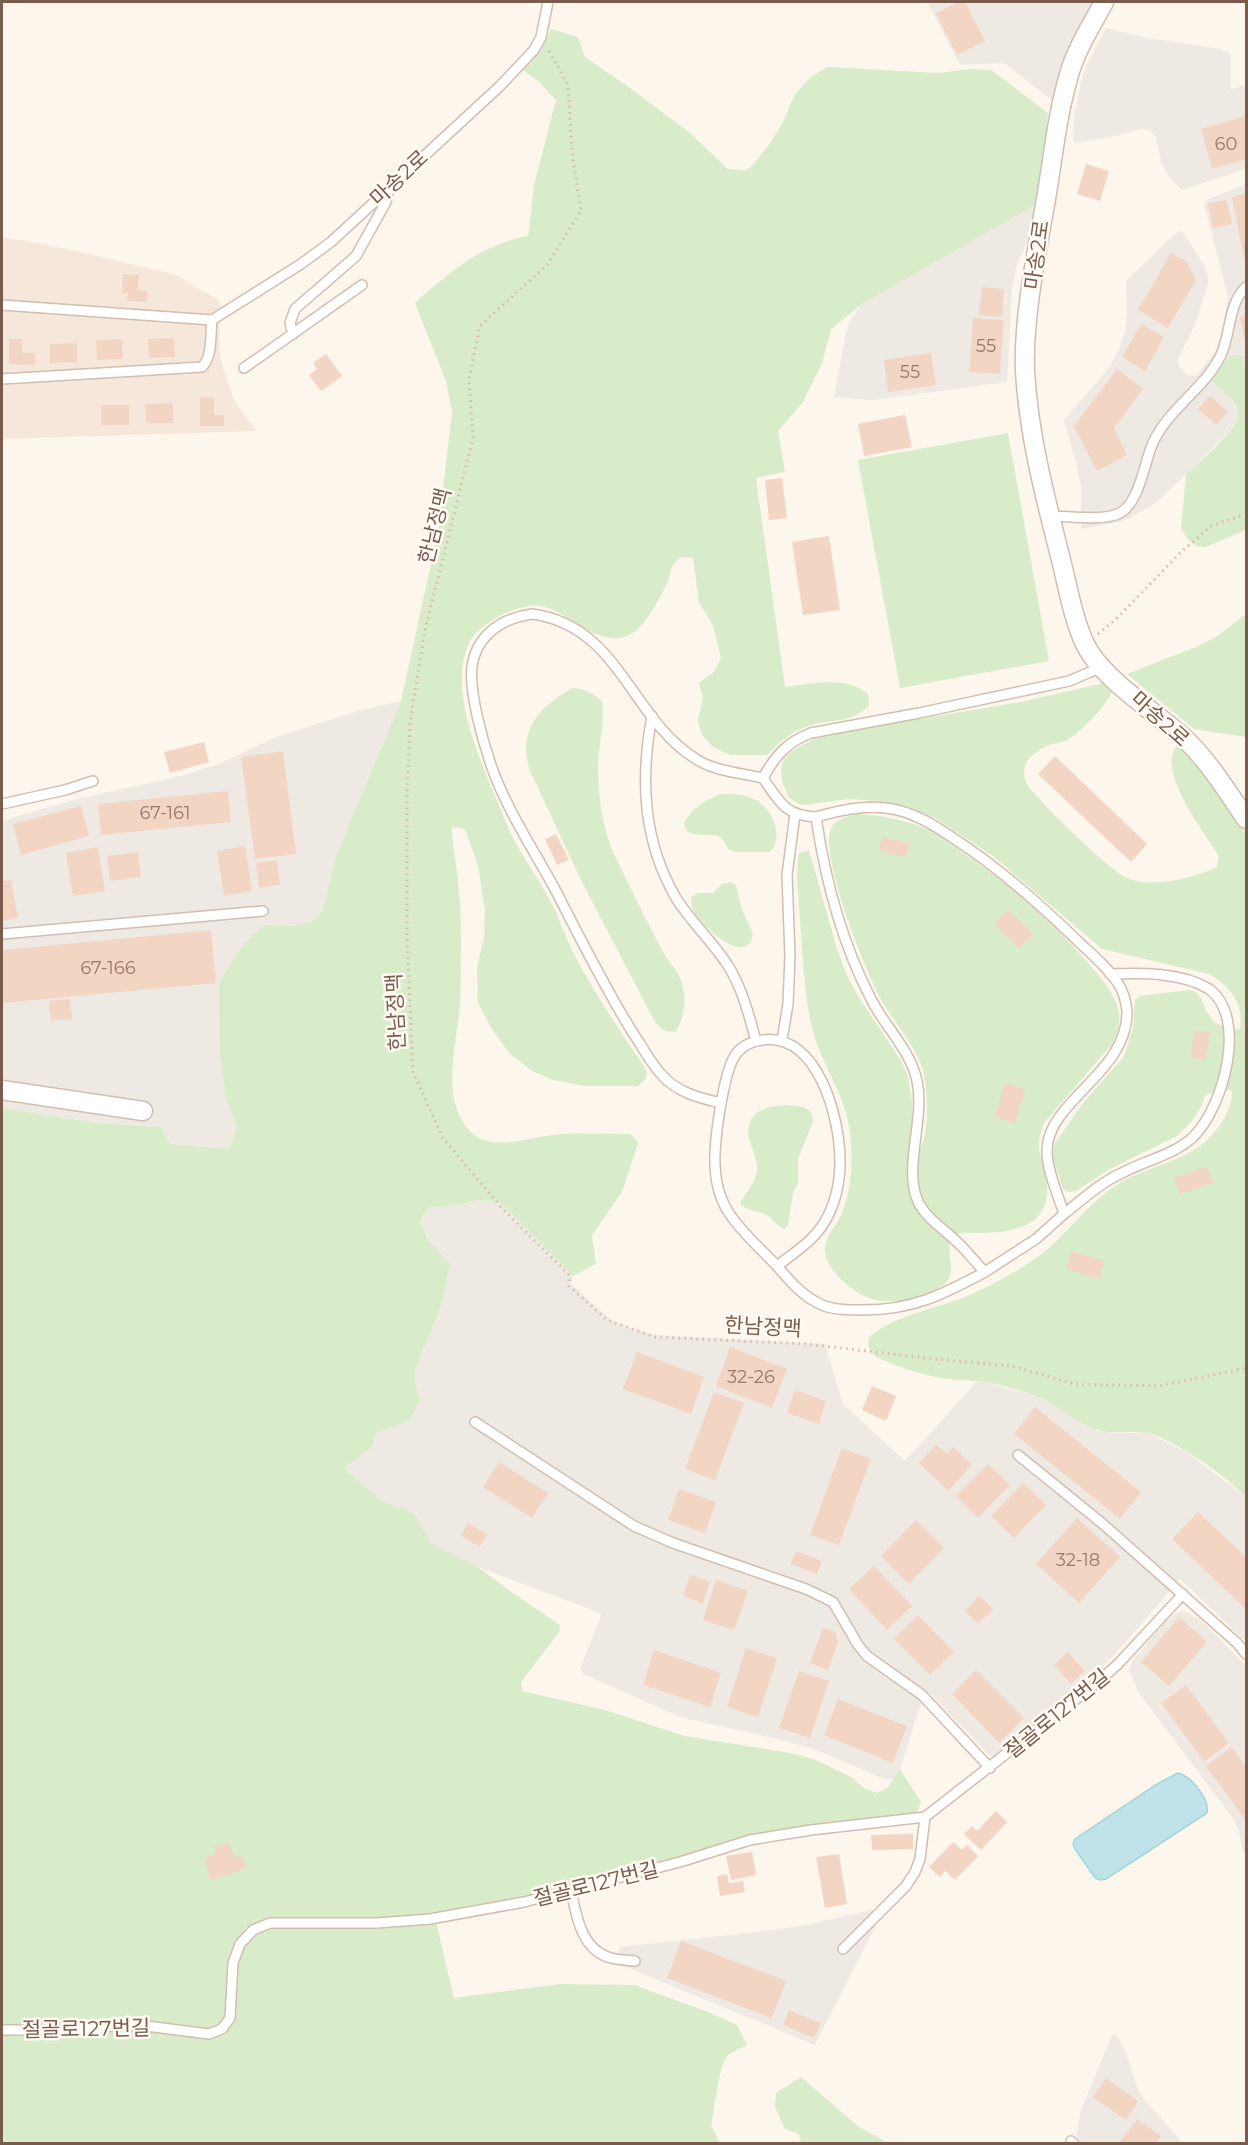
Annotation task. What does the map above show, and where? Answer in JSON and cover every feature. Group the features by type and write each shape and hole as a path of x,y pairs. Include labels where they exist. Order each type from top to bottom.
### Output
{"street":[{"name":"마송2로","path":"1104,2 1083,40 1069,73 1053,156 1029,313 1025,367 1027,397 1050,516 1068,589 1085,644 1102,667 1185,738 1246,819"},
{"path":"2,1090 143,1111"}],"lane":[{"name":"마송2로","path":"212,320 301,264 331,242 500,86 534,50 541,37 548,2"},
{"path":"293,334 290,323 295,309 356,256 383,208 389,188"},
{"path":"244,368 362,285"},
{"path":"1050,516 1106,516 1119,514 1127,508 1142,480 1152,446 1163,424 1201,384 1221,355 1237,299 1246,287"},
{"path":"2,305 212,320 209,353 207,362 202,367 2,379"},
{"path":"721,1103 684,1092 661,1074 606,988 516,819 493,769 480,728 472,680 476,654 483,640 491,630 505,621 532,614 555,619 583,633 603,649 615,663 669,737 695,759 720,768 763,778 781,803 795,814 816,817 841,810 882,808 901,811 921,818 973,850 997,868 1059,922 1110,974 1119,984 1125,998 1127,1012 1124,1033 1108,1063 1069,1105 1052,1128 1047,1140 1048,1162 1064,1214"},
{"path":"763,778 773,760 784,748 796,739 811,733 1059,683 1102,667"},
{"path":"652,716 644,772 648,828 654,850 662,872 678,900 732,973 745,1003 756,1041"},
{"path":"2,804 65,790 93,781"},
{"path":"783,1040 788,1004 790,956 787,875 795,814"},
{"path":"816,817 820,846 850,953 872,1002 904,1049 918,1082 919,1122 914,1166 914,1188 917,1200 929,1216 985,1272"},
{"path":"2,934 263,911"},
{"path":"777,1266 816,1235 825,1222 834,1201 840,1161 836,1122 814,1067 792,1044 783,1040 756,1041 742,1047 728,1070 715,1136 716,1178 721,1197 729,1213 741,1228 797,1288 820,1304 832,1308 876,1310 923,1302 985,1272 1036,1239 1108,1179 1179,1147 1193,1137 1209,1117 1227,1077 1232,1038 1230,1020 1225,1006 1218,996 1196,982 1136,973 1110,974"},
{"path":"475,1422 634,1526 673,1543 806,1589 833,1602 867,1656 881,1667 902,1678 922,1695 990,1768"},
{"path":"1018,1455 1103,1524 1237,1643 1246,1654"},
{"name":"절골로127번길","path":"2,2030 67,2031 118,2025 209,2034 222,2029 230,2018 233,1963 240,1944 253,1930 270,1923 376,1923 430,1919 524,1902 680,1862 750,1840 811,1830 925,1817 990,1768 1118,1664 1183,1594"},
{"path":"843,1949 906,1886 915,1872 920,1858 925,1817"},
{"path":"571,1890 576,1915 589,1944 610,1958 635,1961"}],"path":[{"name":"한남정맥","path":"541,37 568,85 572,152 581,211 547,265 480,326 469,379 473,438 425,630 410,722 407,798 407,937 413,1072 443,1138 500,1206 570,1275 569,1286 607,1320 655,1337 806,1344 1012,1366 1074,1384 1160,1386 1246,1368"},
{"path":"1085,644 1116,619 1181,552 1211,526 1246,514"}],"shaded area":[{"path":"927,2 1093,2 1067,52 1053,101 1004,63 960,65"},
{"path":"1106,28 1147,38 1221,49 1231,54 1231,90 1246,84 1246,169 1182,190 1169,177 1161,162 1156,137 1149,130 1140,129 1078,143 1073,142 1074,116 1081,83 1086,66"},
{"path":"1246,184 1246,377 1243,356 1231,399 1238,412 1236,421 1228,433 1157,502 1119,522 1081,529 1081,488 1064,420 1109,368 1119,350 1125,332 1127,313 1126,281 1176,233 1180,231 1184,234 1205,267 1208,277 1208,284 1195,325 1178,359 1178,364 1185,373 1189,376 1197,375 1216,350 1222,332 1228,296 1204,204 1208,199"},
{"path":"1035,205 1030,233 1016,268 1012,289 1007,382 873,400 834,397 846,333 850,321 862,304"},
{"path":"2,237 63,248 176,275 220,301 219,350 223,368 235,402 257,431 2,439"},
{"path":"401,701 336,856 323,910 311,922 293,926 265,925 226,1097 237,1128 227,1149 170,1144 161,1127 96,1123 2,1108 2,821 69,801 181,776 221,763 276,737 361,710"},
{"path":"477,1200 500,1202 573,1276 571,1284 610,1319 630,1328 655,1335 825,1344 843,1404 905,1461 976,1382 1037,1396 1056,1405 1084,1425 1099,1431 1147,1433 1185,1451 1246,1497 1246,1642 1180,1579 1094,1675 995,1757 990,1756 929,1692 919,1709 900,1769 894,1779 887,1780 816,1750 680,1717 582,1673 581,1667 601,1615 478,1567 432,1544 414,1513 382,1501 343,1468 371,1447 375,1433 409,1421 420,1400 415,1382 415,1370 443,1301 450,1264 428,1240 420,1221 427,1208 458,1205"},
{"path":"1184,1611 1201,1620 1246,1666 1246,1856 1235,1821 1139,1693 1129,1670 1133,1660 1165,1622"},
{"path":"872,1910 879,1919 815,2045 619,1964 619,1947 766,1931 807,1925"},
{"path":"1112,2035 1116,2035 1125,2050 1138,2090 1183,2143 1082,2143 1076,2135 1081,2110"}],"green space":[{"path":"551,29 578,37 585,57 690,133 728,169 746,170 752,166 782,124 795,94 810,78 827,67 938,73 969,69 991,70 1048,113 1044,159 1035,205 862,304 831,329 822,363 803,402 778,431 785,472 756,478 785,687 828,682 850,684 868,694 869,706 862,712 848,718 811,725 799,730 777,745 768,755 730,755 713,747 702,735 698,720 703,698 699,683 714,672 721,658 713,625 699,603 693,558 681,557 673,565 667,583 652,612 631,634 619,638 607,638 552,609 534,605 503,614 472,638 465,656 462,676 463,697 473,740 489,781 511,835 551,902 583,971 647,1071 645,1080 638,1086 585,1086 553,1080 532,1071 509,1053 492,1029 478,1003 477,968 484,938 485,910 478,866 465,829 451,827 459,890 461,932 460,1004 452,1075 457,1111 471,1132 491,1142 511,1142 562,1134 631,1134 638,1143 622,1192 592,1235 596,1264 573,1276 500,1202 477,1200 458,1205 427,1208 420,1221 428,1240 450,1264 443,1301 415,1370 415,1382 420,1400 409,1421 376,1433 372,1447 344,1468 382,1501 414,1513 432,1544 478,1567 560,1625 559,1632 521,1682 522,1691 605,1710 685,1736 790,1753 816,1760 853,1778 865,1789 878,1793 887,1788 900,1769 921,1802 917,1812 753,1835 659,1866 524,1902 435,1918 454,1998 560,1984 634,1985 737,2025 747,2045 729,2054 722,2068 711,2126 720,2143 2,2143 2,1108 96,1123 161,1127 170,1144 228,1149 237,1128 226,1097 220,1054 219,984 233,959 250,938 265,925 294,926 311,922 323,910 336,856 401,701 438,532 452,412 446,381 415,303 467,261 495,246 528,236 534,185 556,100 538,81 523,70 540,52"},
{"path":"1231,355 1243,356 1246,377 1246,530 1201,547 1191,542 1181,528 1186,474 1225,437 1237,420 1238,413 1235,403 1211,380"},
{"path":"1008,433 1049,661 900,688 858,460"},
{"path":"1246,614 1246,737 1194,729 1127,674 1216,637"},
{"path":"1104,683 1110,686 1112,692 1092,719 1070,738 1042,748 1025,766 1026,781 1045,805 1091,850 1127,878 1148,882 1173,881 1217,867 1219,856 1185,803 1173,772 1172,758 1176,747 1180,746 1208,777 1246,833 1246,1497 1200,1460 1158,1437 1141,1432 1098,1430 1081,1423 1051,1403 1034,1395 986,1382 941,1378 918,1373 878,1358 869,1348 869,1337 889,1324 967,1296 1026,1265 1051,1246 1109,1190 1129,1178 1187,1154 1207,1140 1216,1130 1230,1105 1232,1092 1229,1090 1206,1094 1200,1109 1177,1136 1108,1170 1076,1191 1068,1192 1063,1189 1054,1161 1055,1143 1084,1102 1124,1056 1133,1028 1135,1000 1140,996 1189,990 1196,992 1214,1022 1233,1031 1240,1028 1240,1011 1229,990 1209,974 1102,949 993,856 935,818 907,806 879,801 848,799 803,805 795,802 788,796 782,781 781,768 784,759 792,751 814,739 846,731 1021,702"},
{"path":"572,688 588,692 602,701 603,717 598,776 604,824 611,847 639,905 663,952 682,982 684,1010 676,1031 664,1030 655,1022 582,882 530,771 526,744 533,722 549,704"},
{"path":"720,794 750,797 766,809 771,815 776,831 774,846 770,852 735,852 728,849 721,837 686,831 684,823 690,813 704,802"},
{"path":"858,814 894,819 928,830 994,875 1028,902 1074,948 1106,985 1119,1013 1118,1027 1112,1044 1044,1123 1039,1139 1046,1176 1047,1195 1043,1210 1023,1227 1008,1231 960,1233 951,1242 951,1272 943,1285 924,1296 900,1301 869,1298 855,1291 834,1272 829,1265 825,1250 825,1245 842,1213 848,1193 851,1173 851,1142 848,1119 818,1047 808,1007 797,870 799,853 809,850 846,973 856,993 900,1059 908,1076 912,1102 911,1155 916,1155 921,1147 927,1114 926,1090 920,1061 883,1003 866,968 846,916 832,864 829,843 833,825 842,818"},
{"path":"730,882 736,885 741,907 753,934 750,943 744,947 736,947 718,937 702,923 692,906 692,896 698,893 713,893 722,884"},
{"path":"787,1105 804,1107 811,1112 813,1121 798,1159 798,1184 793,1193 788,1225 784,1229 768,1216 746,1208 740,1203 752,1185 757,1171 756,1159 749,1139 750,1122 753,1116 764,1109"},
{"path":"801,2077 859,2127 888,2143 801,2143 799,2134 785,2129 775,2107 776,2093"}],"water":[{"path":"1178,1773 1199,1789 1206,1801 1207,1813 1106,1879 1095,1878 1075,1849 1073,1844 1075,1839 1157,1784"}],"building":[{"path":"959,2 965,2 985,41 957,55 936,13"},
{"path":"1246,116 1246,159 1212,169 1201,129"},
{"path":"1086,164 1109,171 1100,201 1077,194"},
{"path":"1246,193 1246,262 1245,262 1232,197"},
{"path":"1227,200 1232,224 1213,228 1208,203"},
{"path":"1171,253 1186,261 1196,280 1168,328 1138,310"},
{"path":"123,274 139,275 138,290 147,291 147,302 127,301 128,293 122,293"},
{"path":"982,287 1004,289 1002,317 979,315"},
{"path":"1246,315 1246,342 1245,342 1240,316"},
{"path":"973,318 1004,320 1000,374 969,372"},
{"path":"1141,324 1164,337 1145,371 1122,357"},
{"path":"174,338 175,357 149,358 148,339"},
{"path":"9,339 22,339 22,353 35,353 35,365 9,364"},
{"path":"122,339 123,359 97,360 96,340"},
{"path":"77,343 77,362 50,363 50,344"},
{"path":"931,353 936,385 888,392 884,360"},
{"path":"326,354 342,376 321,391 309,375 317,369 313,363"},
{"path":"1117,369 1143,389 1114,428 1127,455 1097,471 1074,426"},
{"path":"1210,396 1228,412 1216,425 1198,409"},
{"path":"200,397 214,398 214,415 224,415 224,426 200,426"},
{"path":"173,403 173,423 146,423 145,404"},
{"path":"101,405 129,405 129,425 101,425"},
{"path":"905,415 912,447 864,456 858,424"},
{"path":"782,478 787,518 769,520 765,480"},
{"path":"829,536 840,610 803,615 792,542"},
{"path":"204,742 209,762 170,773 164,752"},
{"path":"283,751 296,854 255,859 241,757"},
{"path":"1055,756 1147,844 1131,862 1038,774"},
{"path":"228,791 231,822 101,835 98,804"},
{"path":"81,806 89,836 21,855 13,824"},
{"path":"556,834 569,860 557,865 545,839"},
{"path":"882,837 909,843 906,857 879,850"},
{"path":"245,846 252,891 224,896 217,851"},
{"path":"98,847 105,891 73,896 66,853"},
{"path":"138,852 141,877 110,881 107,856"},
{"path":"277,860 280,885 259,888 256,863"},
{"path":"11,880 18,918 2,921 2,881"},
{"path":"1008,910 1033,934 1019,948 994,924"},
{"path":"211,930 216,983 2,1003 2,952 4,950"},
{"path":"70,999 72,1019 51,1021 49,1001"},
{"path":"1194,1031 1210,1032 1206,1060 1191,1058"},
{"path":"1005,1083 1025,1089 1015,1123 995,1117"},
{"path":"1207,1166 1213,1183 1180,1194 1174,1178"},
{"path":"1071,1251 1105,1261 1099,1279 1066,1269"},
{"path":"730,1347 787,1369 772,1408 716,1386"},
{"path":"637,1352 704,1377 691,1414 623,1389"},
{"path":"872,1386 896,1396 886,1421 862,1410"},
{"path":"795,1390 826,1401 819,1424 787,1413"},
{"path":"714,1392 744,1403 715,1480 685,1469"},
{"path":"1035,1407 1141,1492 1120,1519 1014,1434"},
{"path":"936,1445 947,1454 953,1447 972,1465 948,1491 919,1463"},
{"path":"842,1448 871,1459 839,1545 810,1535"},
{"path":"499,1462 548,1493 532,1518 483,1487"},
{"path":"988,1464 1010,1485 978,1518 956,1496"},
{"path":"1023,1483 1046,1505 1014,1538 991,1516"},
{"path":"679,1489 716,1502 705,1533 668,1520"},
{"path":"1198,1512 1246,1557 1246,1609 1172,1539"},
{"path":"1077,1518 1120,1557 1079,1603 1036,1564"},
{"path":"916,1520 944,1548 909,1584 881,1556"},
{"path":"468,1523 487,1534 480,1547 461,1536"},
{"path":"796,1551 822,1561 817,1574 791,1564"},
{"path":"874,1566 912,1606 887,1630 849,1589"},
{"path":"690,1575 710,1582 703,1603 683,1596"},
{"path":"716,1580 748,1591 734,1630 703,1620"},
{"path":"979,1596 993,1609 978,1624 965,1611"},
{"path":"918,1615 954,1652 930,1675 894,1639"},
{"path":"1179,1617 1207,1642 1169,1686 1141,1662"},
{"path":"823,1628 835,1632 838,1642 828,1670 810,1663"},
{"path":"746,1648 777,1658 758,1717 727,1707"},
{"path":"654,1650 721,1673 710,1707 643,1685"},
{"path":"1068,1652 1085,1671 1071,1684 1054,1665"},
{"path":"976,1670 1024,1718 999,1743 952,1694"},
{"path":"799,1671 829,1681 810,1738 779,1728"},
{"path":"1186,1685 1229,1743 1204,1762 1161,1703"},
{"path":"838,1699 907,1726 893,1763 824,1735"},
{"path":"1231,1747 1246,1767 1246,1821 1206,1766"},
{"path":"996,1811 1007,1822 981,1850 964,1834 972,1826 977,1831"},
{"path":"913,1834 913,1849 872,1850 871,1835"},
{"path":"229,1842 234,1858 242,1855 247,1868 211,1880 204,1858 216,1854 214,1847"},
{"path":"953,1842 962,1850 967,1845 978,1856 955,1880 945,1871 940,1877 929,1867"},
{"path":"752,1852 756,1875 731,1880 726,1856"},
{"path":"839,1854 847,1904 825,1908 816,1857"},
{"path":"727,1874 729,1883 743,1881 745,1892 720,1896 717,1876"},
{"path":"681,1941 786,1981 772,2018 667,1978"},
{"path":"789,2010 821,2023 814,2038 783,2025"},
{"path":"1106,2078 1138,2101 1126,2120 1093,2097"},
{"path":"1137,2119 1161,2136 1155,2144 1118,2144"}]}
